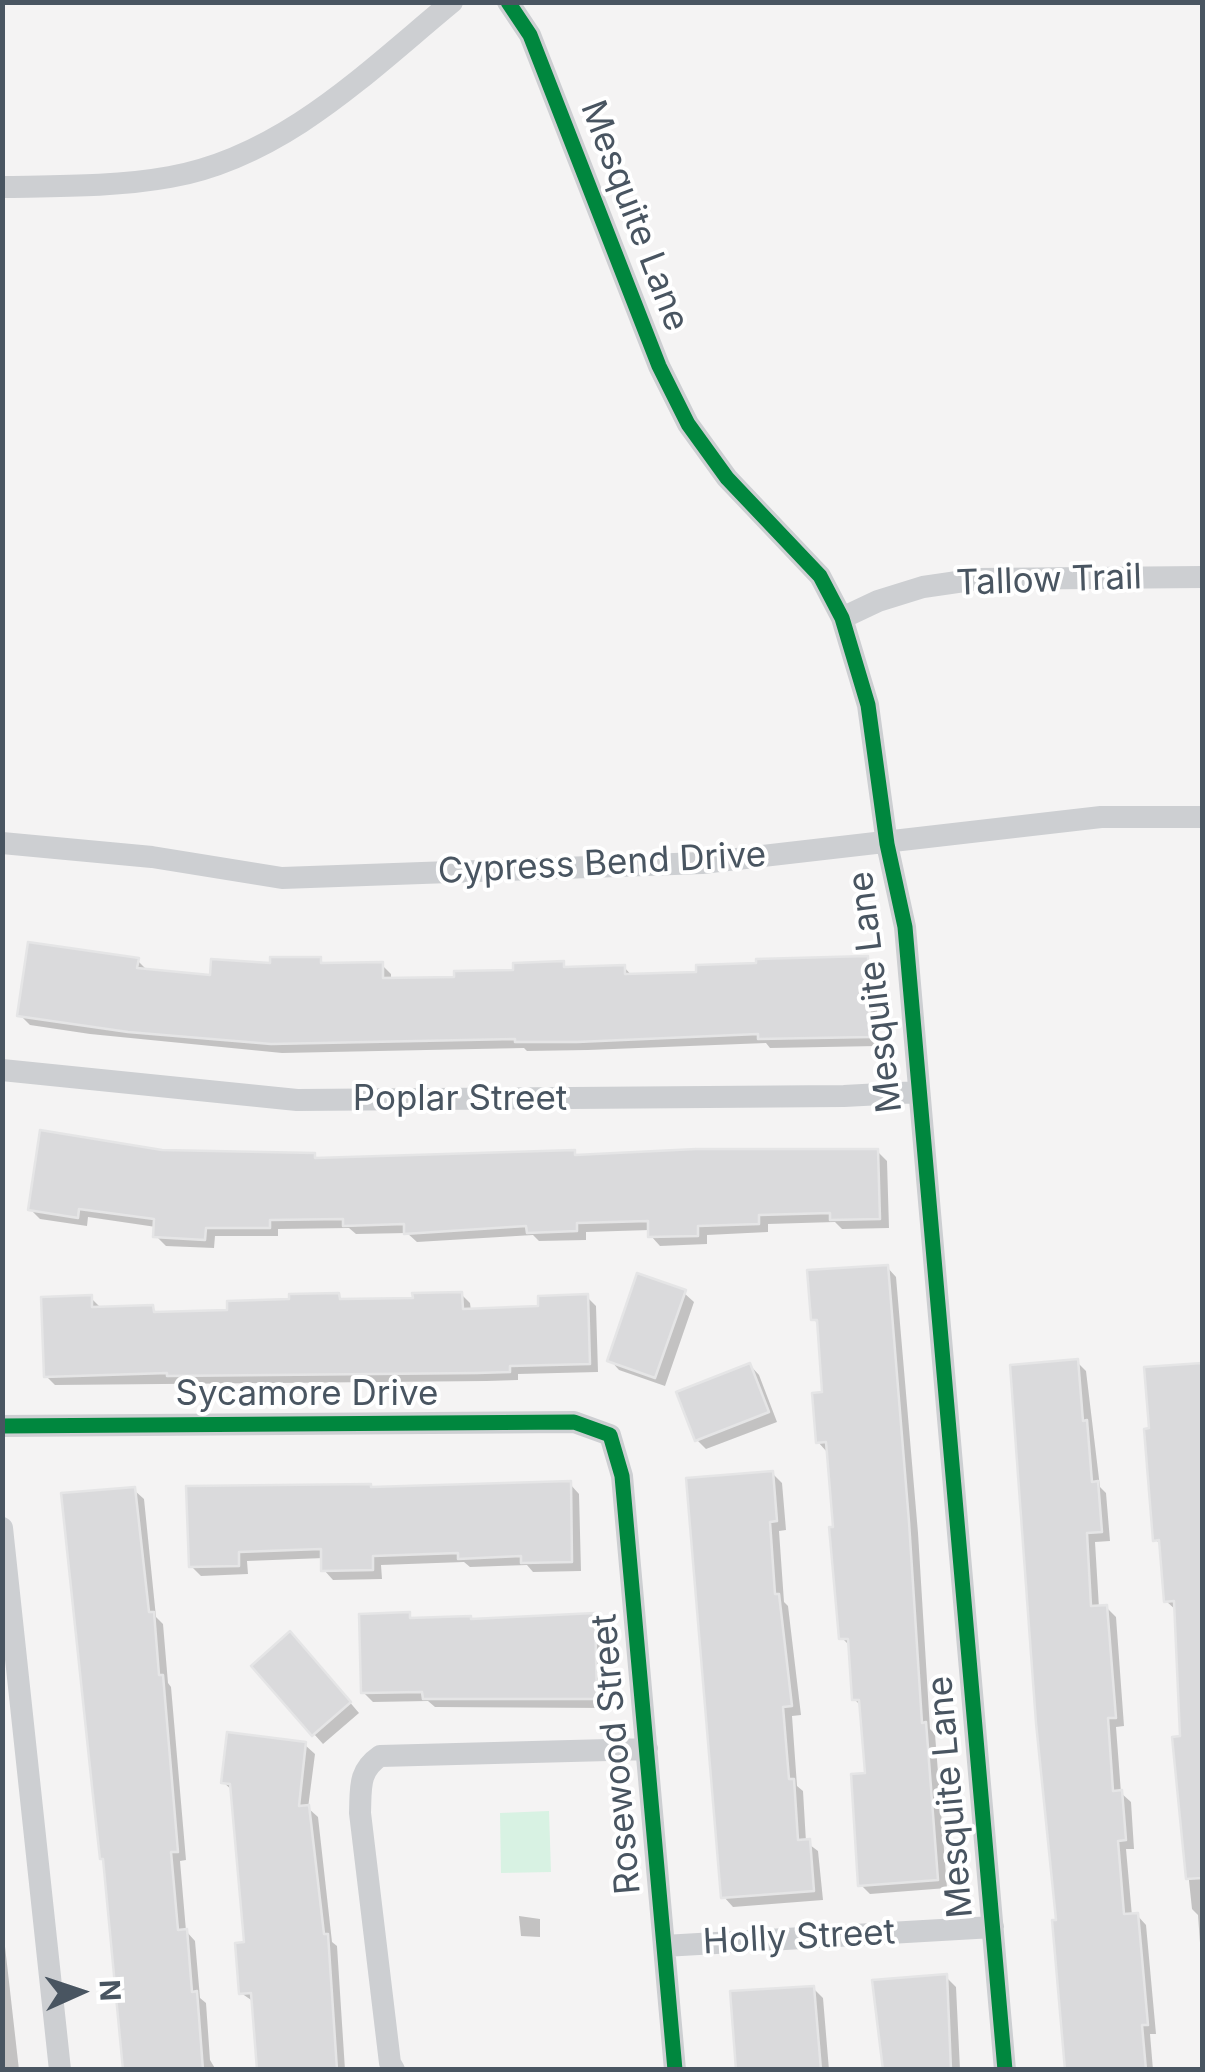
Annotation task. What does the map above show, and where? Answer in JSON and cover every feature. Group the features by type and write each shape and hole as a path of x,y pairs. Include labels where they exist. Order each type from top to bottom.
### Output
{"street":[{"path":"2,187 110,184 172,177 236,159 300,126 452,2"},
{"name":"Mesquite Lane","path":"508,2 530,35 658,366 688,424 727,478 820,576 842,618 868,706 887,844 905,927 1005,2070"},
{"name":"Tallow Trail","path":"842,618 878,601 923,587 978,579 1202,577"},
{"name":"Cypress Bend Drive","path":"2,844 152,857 282,878 702,864 1101,817 1202,817"},
{"name":"Poplar Street","path":"2,1070 298,1100 844,1096 919,1092"},
{"name":"Sycamore Drive","path":"2,1426 574,1422 610,1435"},
{"name":"Rosewood Street","path":"610,1435 622,1476 675,2070"},
{"path":"2,1528 60,2070"},
{"path":"394,2070 390,2063 360,1813 362,1774 368,1764 380,1756 647,1750"},
{"name":"Holly Street","path":"664,1946 993,1927"}],"green space":[{"path":"549,1811 551,1872 501,1873 500,1813"}],"building":[{"path":"28,942 139,958 137,968 210,975 211,959 270,963 270,957 321,957 321,963 383,962 383,978 454,977 454,971 513,970 513,963 564,961 564,967 625,965 625,974 696,972 696,965 756,963 756,959 868,956 870,1037 758,1039 758,1034 577,1042 515,1039 271,1044 128,1032 17,1016"},
{"path":"40,1130 162,1150 315,1153 315,1158 575,1150 575,1155 696,1149 878,1149 880,1219 830,1220 830,1213 759,1215 759,1224 698,1226 698,1236 648,1237 648,1221 577,1223 577,1231 527,1233 526,1226 404,1234 404,1224 343,1226 343,1219 270,1220 270,1228 206,1228 205,1240 153,1237 154,1219 79,1209 78,1218 28,1210"},
{"path":"888,1265 922,1723 926,1722 938,1880 858,1886 851,1774 865,1773 859,1700 852,1700 848,1639 839,1639 826,1442 816,1443 812,1393 822,1392 817,1320 811,1320 807,1270"},
{"path":"637,1273 686,1290 655,1378 607,1361"},
{"path":"462,1292 463,1309 538,1306 538,1296 588,1294 590,1364 510,1366 510,1372 477,1373 44,1377 41,1297 92,1295 92,1307 153,1305 154,1312 227,1310 227,1301 289,1299 289,1294 339,1293 340,1299 413,1298 412,1293"},
{"path":"1078,1359 1083,1421 1087,1420 1092,1482 1098,1481 1102,1532 1087,1533 1091,1606 1107,1605 1116,1718 1108,1718 1113,1791 1122,1790 1126,1840 1118,1841 1124,1914 1138,1913 1148,2025 1142,2025 1146,2070 1065,2070 1010,1365"},
{"path":"750,1363 769,1412 695,1441 676,1392"},
{"path":"1202,1363 1202,1878 1186,1879 1172,1737 1180,1736 1174,1601 1164,1602 1159,1540 1153,1541 1144,1429 1149,1428 1144,1367"},
{"path":"773,1471 777,1521 770,1522 775,1594 779,1594 792,1706 783,1707 789,1779 794,1779 798,1840 810,1839 814,1891 721,1898 686,1478"},
{"path":"571,1481 572,1562 521,1563 521,1556 458,1559 458,1553 373,1556 373,1570 321,1571 321,1549 239,1552 239,1566 189,1567 186,1486 371,1487"},
{"path":"135,1487 149,1612 154,1612 159,1675 163,1675 178,1852 171,1852 178,1930 187,1929 203,2070 123,2070 61,1493"},
{"path":"410,1612 410,1618 471,1619 595,1613 597,1699 423,1699 422,1692 361,1693 359,1614"},
{"path":"290,1631 351,1702 312,1736 251,1666"},
{"path":"227,1732 306,1742 299,1806 309,1805 324,1934 328,1934 337,2070 257,2070 251,1993 239,1994 235,1943 244,1942 230,1784 221,1783"},
{"path":"947,1974 951,2070 883,2070 872,1980"},
{"path":"814,1986 821,2070 736,2070 730,1991"}],"cycle path":[{"path":"508,2 530,35 659,366 688,424 727,478 820,576 842,618 868,705 887,844 905,927 1005,2070"},
{"path":"2,1426 574,1422 610,1435 622,1476 675,2070"}]}
